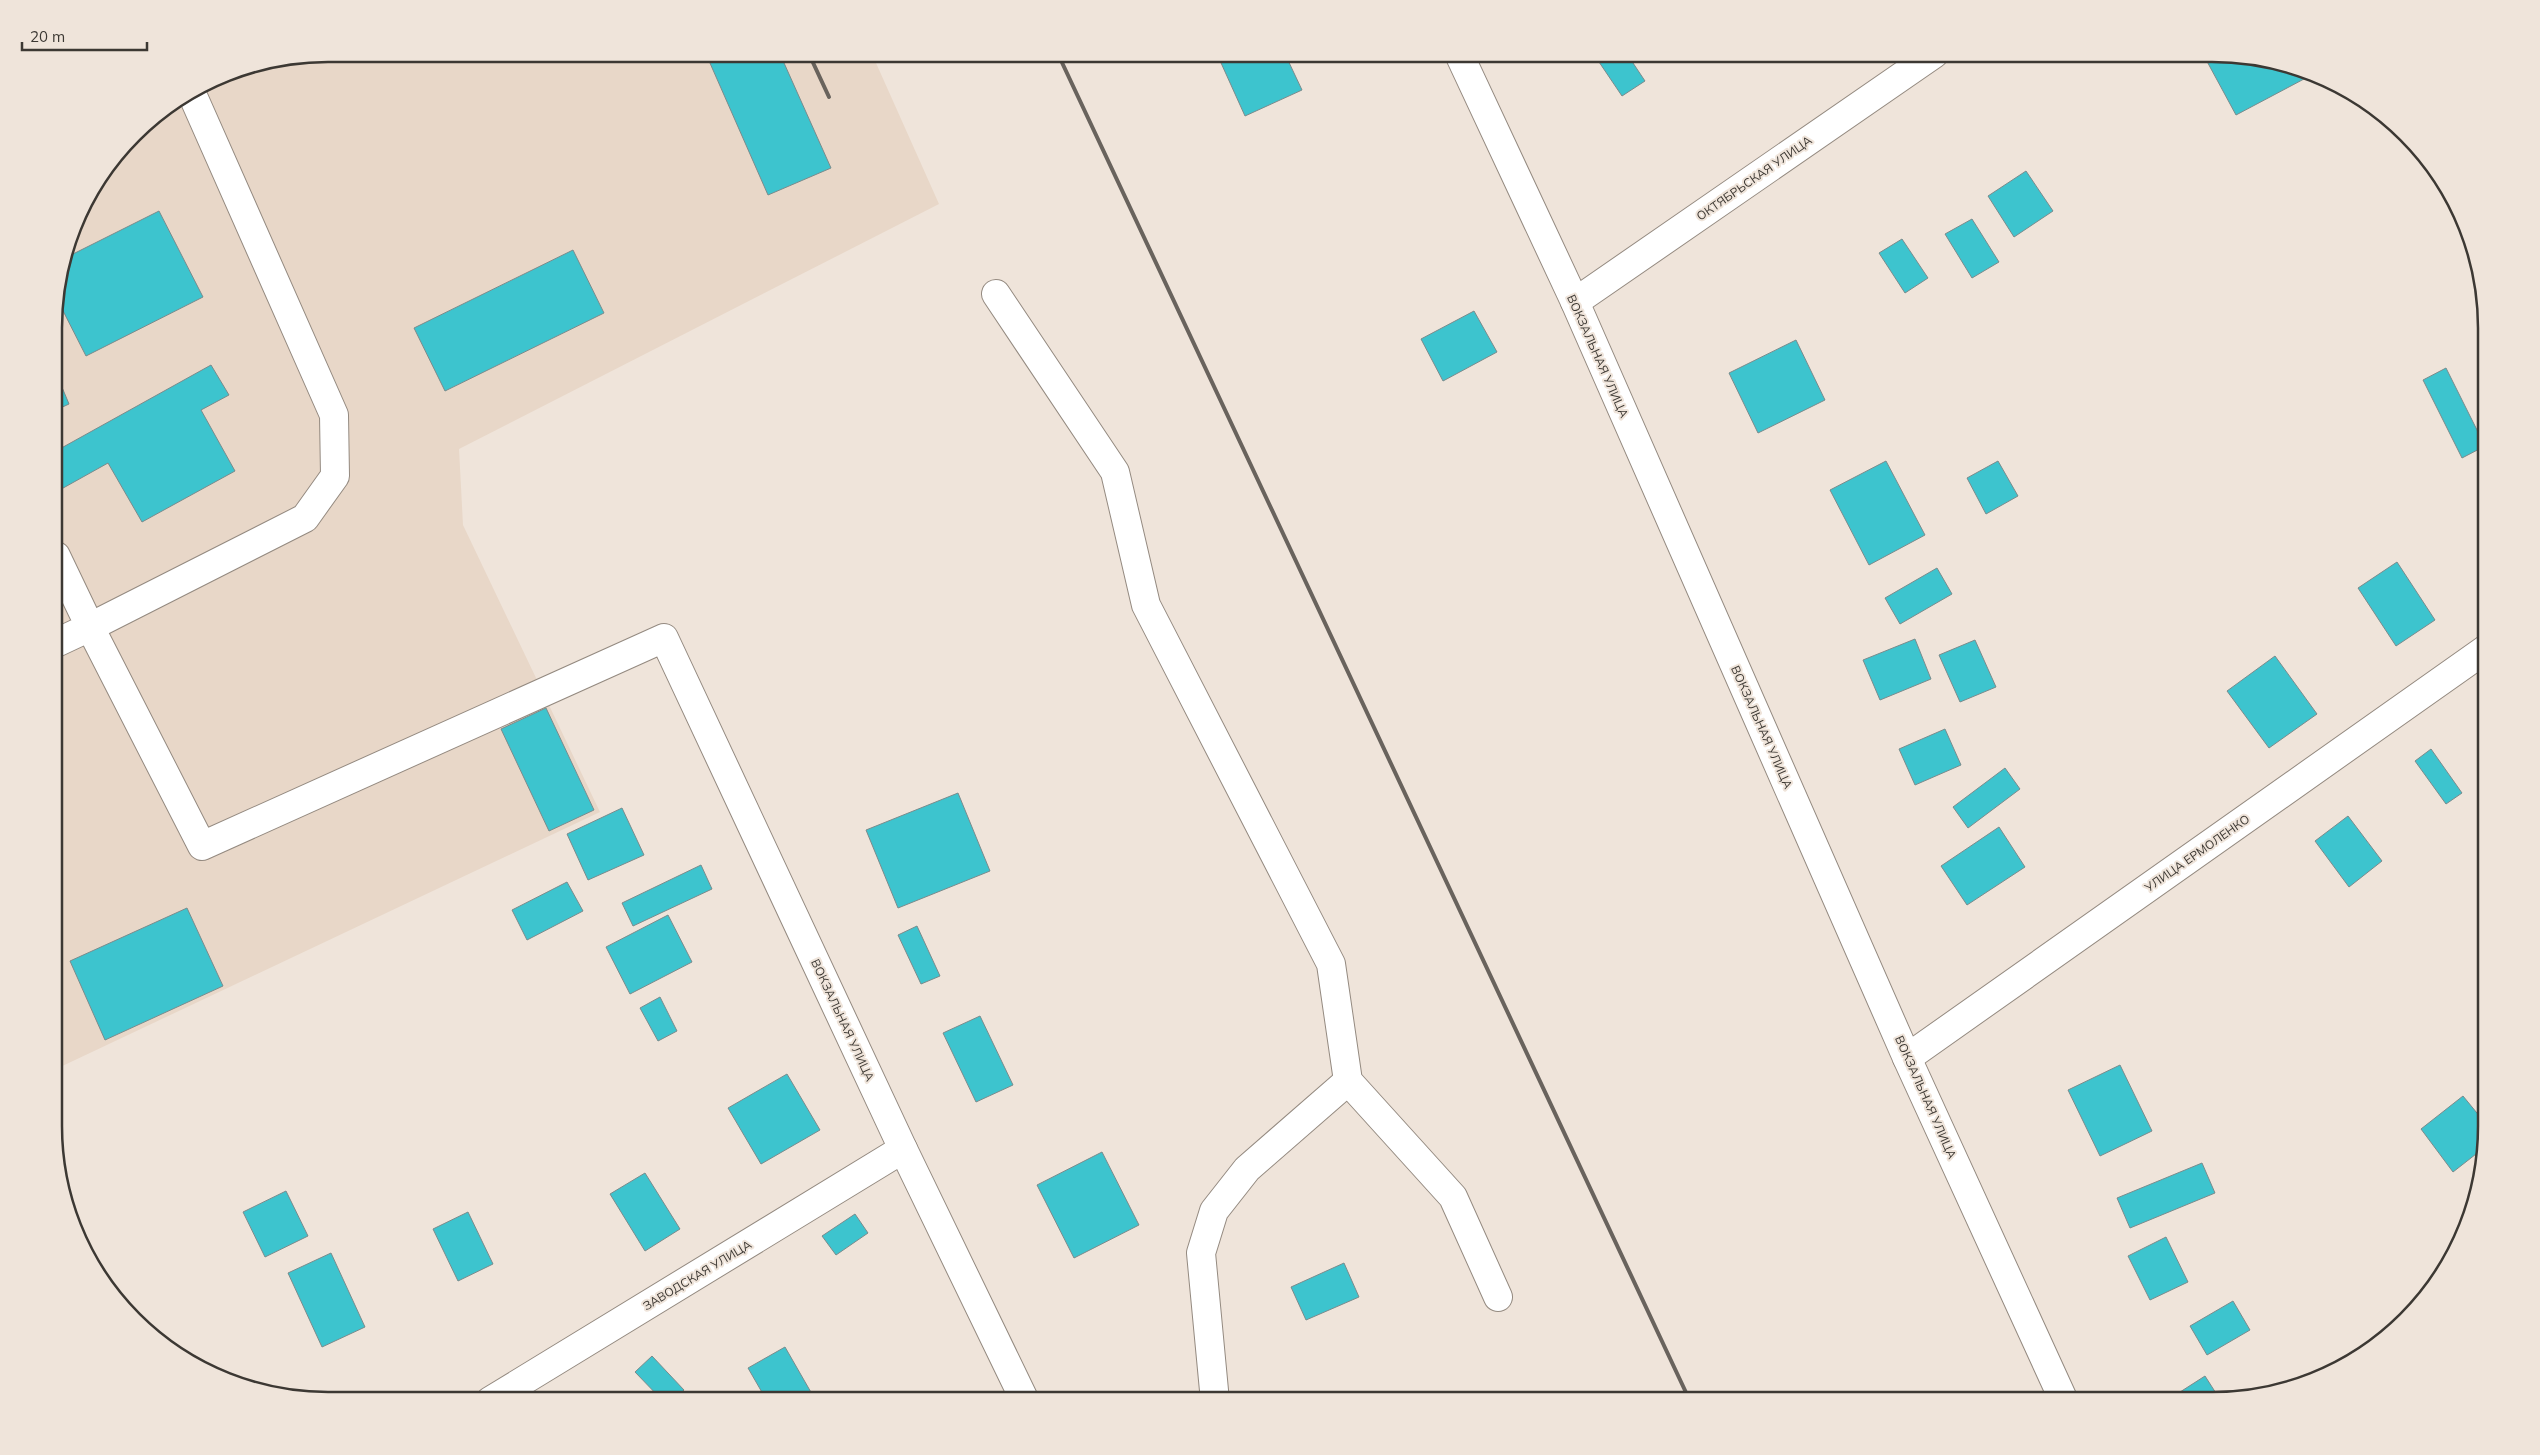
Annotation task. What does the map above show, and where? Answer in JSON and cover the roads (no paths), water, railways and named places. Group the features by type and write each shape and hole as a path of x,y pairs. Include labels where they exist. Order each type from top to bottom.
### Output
{"street":[{"name":"ВОКЗАЛЬНАЯ УЛИЦА","path":"1463,62 1575,302 1907,1058 2060,1392"},
{"name":"ОКТЯБРЬСКАЯ УЛИЦА","path":"1575,302 1922,62"},
{"path":"62,641 306,518 335,476 334,415 194,99"},
{"path":"996,294 1115,472 1146,605 1331,964 1348,1081 1453,1197 1498,1297"},
{"path":"62,568 90,626"},
{"name":"ВОКЗАЛЬНАЯ УЛИЦА","path":"90,626 202,846 664,638 903,1148 1021,1392"},
{"name":"УЛИЦА ЕРМОЛЕНКО","path":"1907,1058 2478,655"},
{"path":"1214,1392 1200,1253 1214,1212 1247,1169 1348,1081"},
{"name":"ЗАВОДСКАЯ УЛИЦА","path":"505,1392 903,1148"}],"railway":[{"path":"813,62 829,97"},
{"path":"1062,62 1686,1392"}]}
